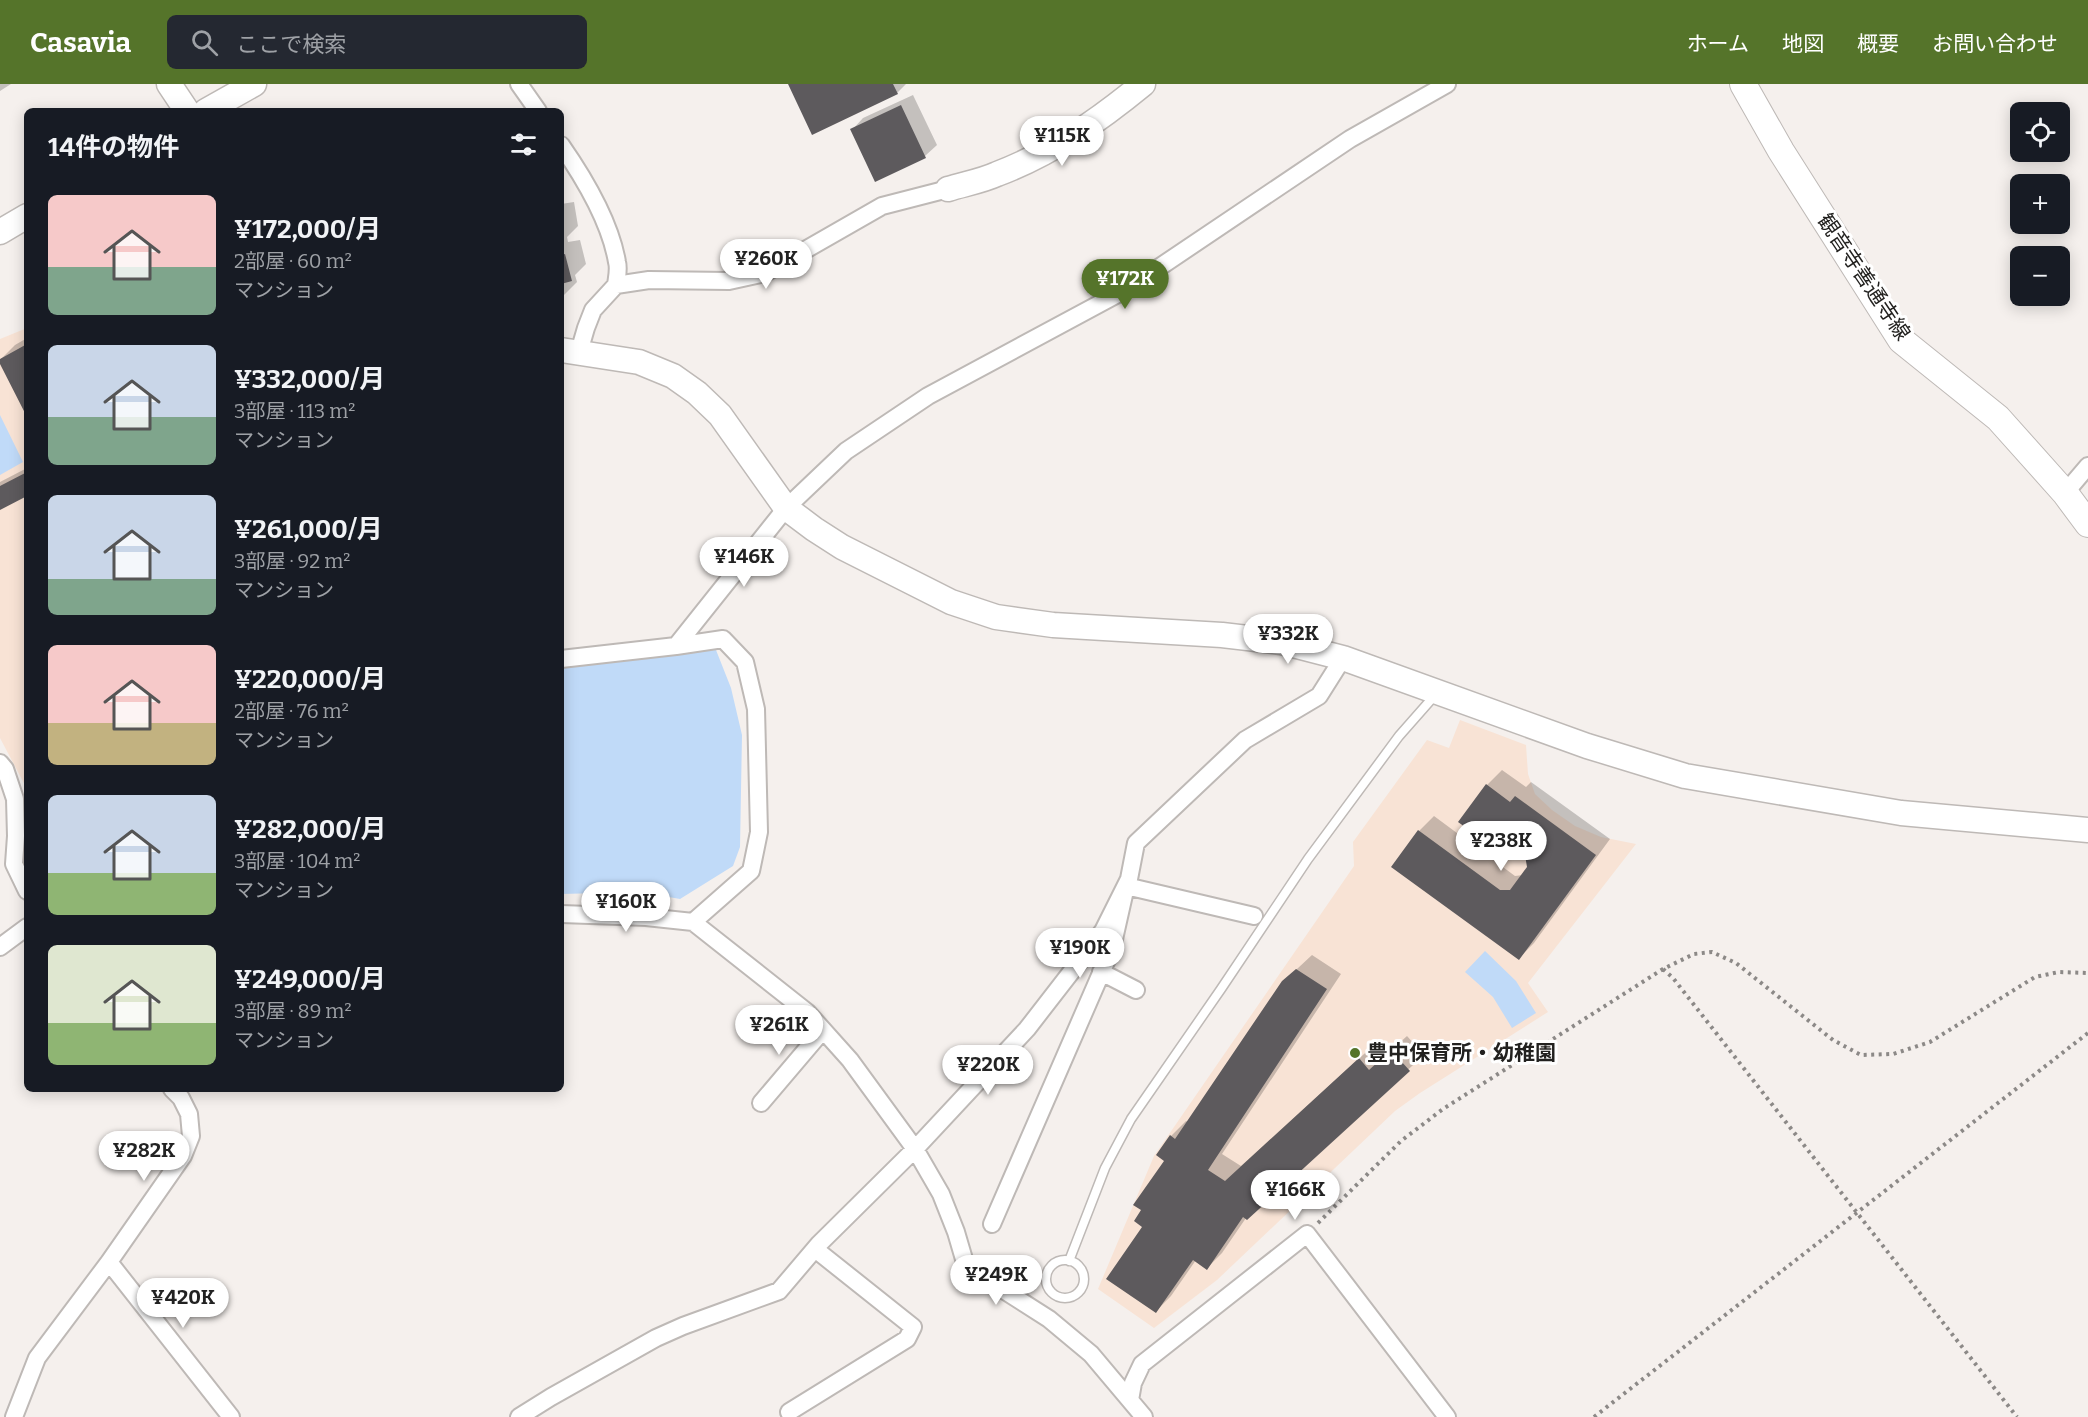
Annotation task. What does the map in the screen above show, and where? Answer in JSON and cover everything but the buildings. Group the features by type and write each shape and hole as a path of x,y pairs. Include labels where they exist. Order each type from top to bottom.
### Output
{"main road":[{"name":"観音寺善通寺線","path":"1743,84 1781,151 1901,339 1998,418 2065,492 2088,524"}],"street":[{"path":"169,84 185,108"},
{"path":"211,108 254,84"},
{"path":"519,84 536,108"},
{"path":"616,285 649,280 729,281 765,273 882,206 996,175 1059,146 1102,118 1143,84"},
{"path":"676,646 786,508 846,451 928,396 1127,289 1350,139 1447,84"},
{"path":"564,149 583,177 608,232 618,263 616,285 593,310 586,328 570,351 639,362 673,376 697,393 720,416 786,508 842,547 951,602 996,617 1053,625 1222,635 1281,642 1343,658 1587,746 1685,776 1901,813 2088,830"},
{"path":"0,232 24,218"},
{"path":"2065,492 2088,466"},
{"path":"564,658 723,639 745,662 756,709 759,832 751,872 693,922"},
{"path":"519,1417 656,1338 779,1291 815,1249 915,1149 1027,1029 1103,931 1129,879 1136,843 1245,740 1319,696 1343,658"},
{"path":"0,764 5,769 15,799 22,833 14,864 24,885"},
{"path":"1125,886 1254,916"},
{"path":"992,1224 1112,948 1125,886"},
{"path":"564,914 646,916 693,922 807,1012 850,1060 915,1149 941,1194 966,1266 1049,1319 1091,1354 1144,1417"},
{"path":"0,947 24,929"},
{"path":"1101,972 1136,990"},
{"path":"761,1103 823,1030"},
{"path":"14,1417 37,1358 109,1262 183,1156 191,1136 189,1114 181,1092"},
{"path":"1130,1400 1133,1383 1142,1364 1307,1234 1447,1417"},
{"path":"789,1412 907,1339 913,1327 815,1249"},
{"path":"109,1262 231,1417"}],"lane":[{"path":"1069,1261 1105,1168 1131,1119 1308,859 1399,736 1438,691"},
{"path":"1069,1261 1080,1267 1083,1273 1083,1284 1077,1294 1071,1297 1059,1297 1053,1294 1047,1284 1048,1271 1057,1262 1069,1261"}],"path":[{"path":"1307,1234 1401,1142 1443,1109 1664,969 1694,954 1712,952 1736,963 1833,1040 1861,1054 1893,1054 1930,1042 2035,977 2059,972 2088,973"},
{"path":"1664,969 1681,987 2017,1417"},
{"path":"1594,1417 2088,1033"}],"shaded area":[{"path":"24,329 24,783 0,738 0,339"},
{"name":"豊中保育所・幼稚園","path":"1460,720 1526,745 1528,774 1535,794 1552,810 1575,826 1601,837 1636,844 1528,983 1548,1012 1395,1111 1217,1280 1154,1328 1098,1289 1154,1156 1354,866 1353,842 1427,740 1449,748"}],"water":[{"path":"0,415 23,462 0,475"},
{"path":"716,650 731,688 742,735 740,847 733,866 680,899 641,892 564,894 564,664"},
{"path":"1485,951 1516,981 1536,1013 1512,1028 1493,997 1465,972"}],"place":[{"name":"豊中保育所・幼稚園","path":"1355,1053"}]}
